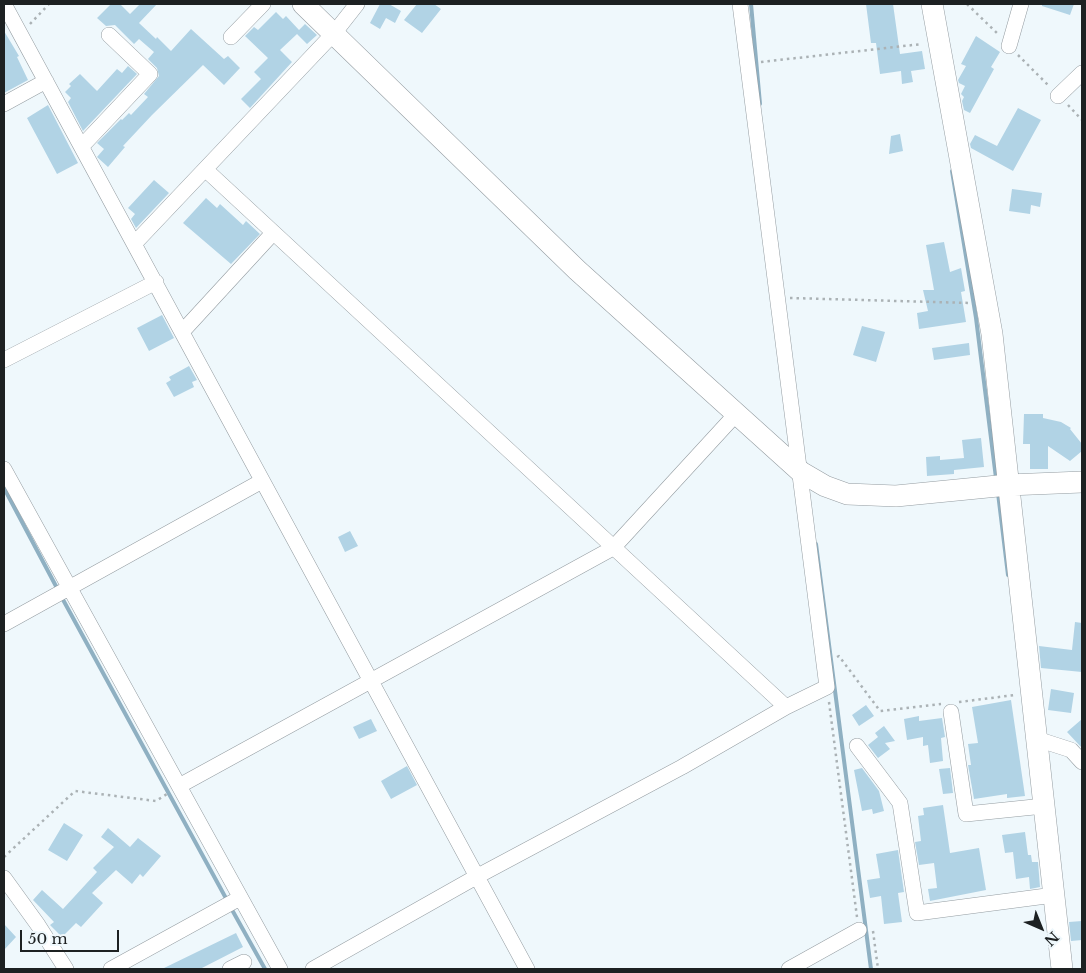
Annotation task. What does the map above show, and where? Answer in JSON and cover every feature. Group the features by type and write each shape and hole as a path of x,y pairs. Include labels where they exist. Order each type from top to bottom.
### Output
{"street":[{"path":"4,4 136,243 262,481 527,969"},
{"path":"231,37 263,4"},
{"path":"303,4 335,32 577,270 801,472 825,486 847,494 896,496 1008,485 1082,482"},
{"path":"136,243 335,32 357,4"},
{"path":"313,969 476,877 682,767 786,707 827,687 740,4"},
{"path":"932,4 992,334 1062,969"},
{"path":"1009,46 1021,4"},
{"path":"82,146 150,74 109,35"},
{"path":"1058,96 1082,72"},
{"path":"4,104 46,81"},
{"path":"206,170 786,707"},
{"path":"182,332 274,233"},
{"path":"4,360 156,282"},
{"path":"179,786 613,548 737,413"},
{"path":"4,469 68,589 280,969"},
{"path":"4,624 262,481"},
{"path":"951,706 966,814 1044,806"},
{"path":"1037,739 1071,750 1082,762"},
{"path":"857,746 900,804 917,913 1054,895"},
{"path":"4,878 38,925 66,969"},
{"path":"111,969 240,898"},
{"path":"789,969 859,930"},
{"path":"230,969 244,962"}],"path":[{"path":"20,34 49,4"},
{"path":"967,4 1082,120"},
{"path":"747,64 939,42"},
{"path":"777,297 986,303"},
{"path":"823,659 839,656 880,711 951,706 1032,693"},
{"path":"827,687 859,930 873,928 878,969"},
{"path":"4,856 75,791 156,800 179,786"}],"building":[{"path":"111,4 120,4 130,14 140,4 157,4 139,23 171,51 191,29 224,59 228,56 240,68 224,85 203,65 123,146 125,147 108,167 97,157 104,149 97,143 121,119 129,113 131,115 148,97 144,94 159,76 157,68 148,59 154,52 139,39 134,44 115,25 106,26 97,18"},
{"path":"380,4 389,4 401,11 395,23 386,18 380,29 370,23"},
{"path":"417,4 434,4 441,9 422,33 404,20"},
{"path":"866,4 893,4 900,54 922,51 925,69 911,71 913,82 902,84 901,71 880,74 876,43 871,43"},
{"path":"1042,4 1074,4 1070,15 1042,6"},
{"path":"276,12 283,19 286,16 299,30 305,24 317,35 307,44 297,34 280,50 292,62 250,108 241,99 261,79 254,72 268,58 245,36 254,27 258,30"},
{"path":"4,31 19,56 17,57 28,80 4,93"},
{"path":"976,36 1000,52 991,67 994,69 970,113 964,110 962,101 964,97 961,94 965,86 959,83 958,80 966,66 961,64"},
{"path":"128,66 137,74 83,131 68,102 71,98 65,92 71,86 69,84 80,74 97,91 117,69 122,73"},
{"path":"48,105 78,163 57,174 27,118"},
{"path":"1018,108 1041,120 1013,171 971,148 970,144 975,135 997,146"},
{"path":"900,134 903,151 889,154 891,136"},
{"path":"154,180 169,193 136,228 131,219 135,214 128,208"},
{"path":"1012,189 1042,193 1040,207 1031,205 1030,214 1009,211"},
{"path":"206,198 217,208 220,204 243,225 246,221 260,234 231,264 183,223"},
{"path":"944,242 950,272 961,268 965,291 961,292 966,322 919,329 917,313 928,311 923,290 934,290 926,245"},
{"path":"162,315 174,338 149,351 137,328"},
{"path":"862,326 885,332 876,362 853,355"},
{"path":"969,343 970,355 934,360 932,348"},
{"path":"189,366 197,380 192,382 194,387 174,397 166,383 171,380 169,377"},
{"path":"1024,414 1043,414 1043,418 1061,422 1071,428 1082,444 1082,451 1070,461 1048,446 1048,469 1030,469 1030,444 1023,444"},
{"path":"981,438 984,467 954,470 954,474 927,476 926,457 940,456 940,460 964,458 962,440"},
{"path":"350,531 358,546 345,552 338,537"},
{"path":"1075,622 1082,623 1082,672 1041,668 1039,646 1072,650"},
{"path":"1051,689 1074,693 1071,713 1048,710"},
{"path":"1011,700 1025,796 1007,798 1007,794 974,799 968,765 971,765 968,744 978,743 972,707"},
{"path":"866,705 874,716 859,726 852,715"},
{"path":"919,716 919,721 942,718 945,737 941,738 943,761 930,763 928,745 923,746 923,737 907,740 904,719"},
{"path":"371,719 377,731 359,739 353,727"},
{"path":"1082,719 1082,748 1067,732"},
{"path":"884,726 895,741 885,743 890,749 878,758 868,745 878,737 875,733"},
{"path":"407,766 417,785 391,799 381,781"},
{"path":"862,768 879,791 884,811 873,814 872,809 862,811 854,770"},
{"path":"950,768 953,793 943,794 939,769"},
{"path":"943,805 950,853 979,848 986,890 930,901 928,889 937,888 934,863 919,865 915,842 921,841 918,816 924,815 923,808"},
{"path":"64,823 83,835 67,861 48,850"},
{"path":"108,828 130,847 138,838 161,856 143,877 140,874 132,884 116,870 92,893 103,903 81,927 76,923 62,937 50,925 54,922 33,900 42,890 63,909 97,872 93,868 114,847 101,837"},
{"path":"1025,832 1028,855 1031,855 1032,862 1038,862 1040,887 1030,889 1029,877 1016,879 1013,852 1005,853 1002,835"},
{"path":"898,850 904,892 898,893 902,922 884,924 881,896 870,898 867,880 880,878 876,854"},
{"path":"1082,921 1082,940 1071,941 1069,922"},
{"path":"4,924 16,937 4,950"},
{"path":"236,933 243,947 200,969 162,969"}],"waterway":[{"path":"751,4 760,104"},
{"path":"952,171 976,318 996,478"},
{"path":"4,488 58,590"},
{"path":"998,493 1008,575"},
{"path":"816,544 871,969"},
{"path":"61,596 228,902"},
{"path":"231,908 265,969"}]}
